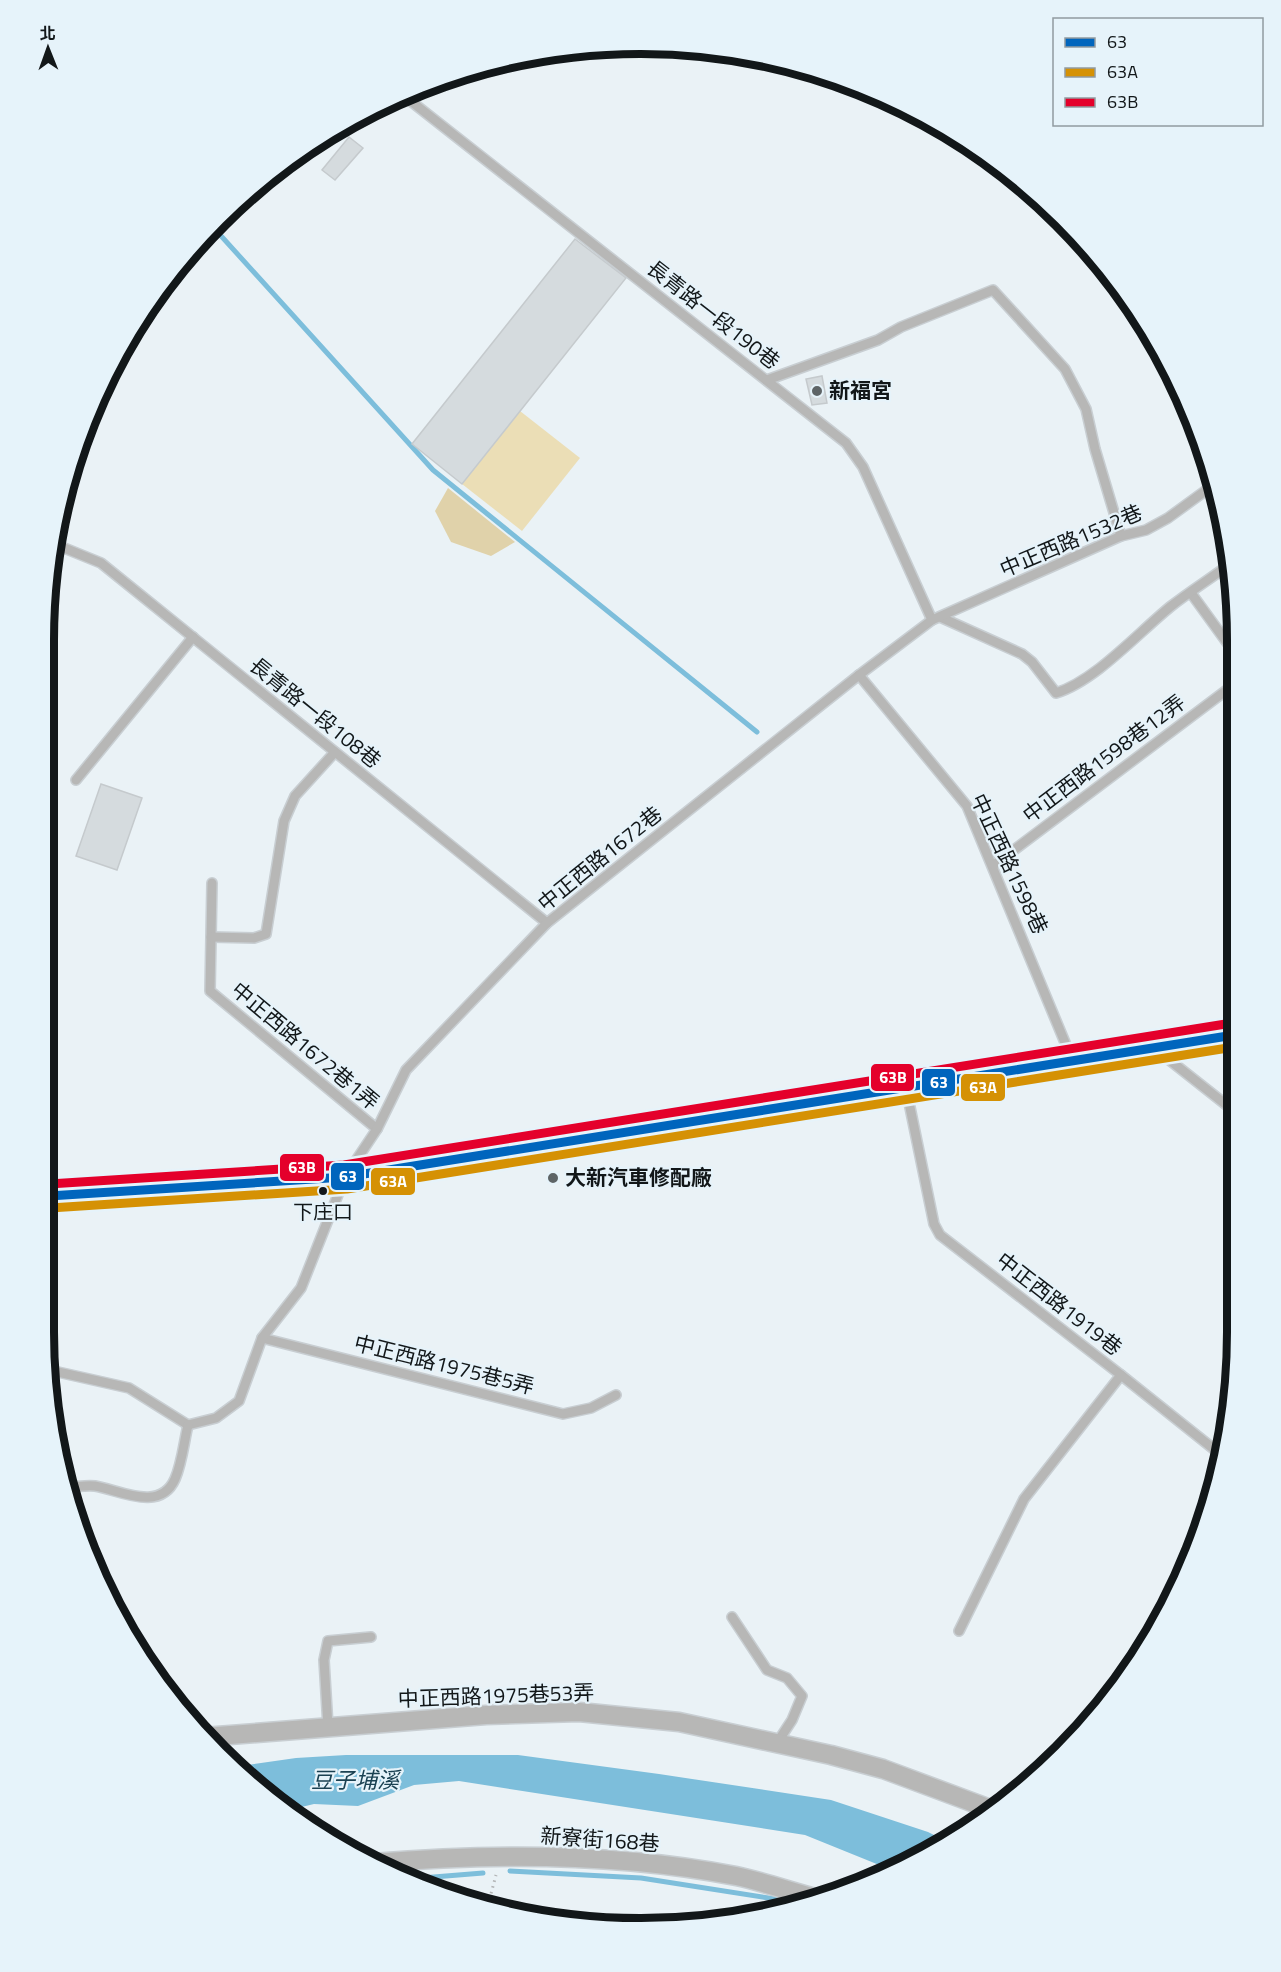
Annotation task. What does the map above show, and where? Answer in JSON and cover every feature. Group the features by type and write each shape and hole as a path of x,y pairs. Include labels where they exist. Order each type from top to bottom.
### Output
{"main road":[{"path":"54,1196 345,1177 1072,1059 1227,1036"}],"street":[{"name":"中正西路1975巷53弄","path":"217,1736 486,1714 579,1712 679,1722 777,1743 883,1769 984,1807"},
{"name":"新寮街168巷","path":"390,1862 501,1855 615,1861 736,1876 803,1895"}],"lane":[{"name":"長青路一段190巷","path":"410,101 846,443 863,467 936,618"},
{"path":"767,380 879,340 901,327 993,290 1065,369 1086,409 1095,449 1121,536"},
{"name":"中正西路1532巷","path":"936,618 1121,536 1146,530 1168,518 1207,489"},
{"name":"長青路一段108巷","path":"62,547 101,563 547,923"},
{"path":"936,618 1022,654 1032,662 1056,693 1067,690 1122,650 1171,606 1223,570"},
{"path":"1191,593 1227,643"},
{"name":"中正西路1672巷","path":"188,1425 216,1418 239,1401 262,1338 301,1288 345,1177 377,1129 406,1070 547,923 859,675 936,618"},
{"path":"76,780 193,637"},
{"name":"中正西路1598巷","path":"859,675 967,806 994,865 1072,1059"},
{"name":"中正西路1598巷12弄","path":"994,865 1227,690"},
{"path":"211,937 254,938 266,934 284,821 295,796 335,752"},
{"name":"中正西路1672巷1弄","path":"212,883 210,991 377,1129"},
{"path":"1155,1048 1227,1105"},
{"name":"中正西路1919巷","path":"906,1086 934,1224 940,1235 1121,1375 1024,1499 959,1631"},
{"name":"中正西路1975巷5弄","path":"262,1338 563,1414 591,1408 616,1395"},
{"path":"55,1371 129,1388 188,1425 176,1478 171,1486 161,1494 149,1498 115,1494 92,1486 75,1487"},
{"path":"1121,1375 1215,1450"},
{"path":"732,1617 767,1670 787,1678 802,1696 792,1720 777,1743"},
{"path":"328,1727 324,1660 328,1641 371,1637"}],"path":[{"path":"490,1898 501,1855"}],"shaded area":[{"path":"520,411 580,458 522,531 462,484"},
{"path":"448,488 515,542 491,556 451,542 435,511"}],"water":[{"name":"豆子埔溪","path":"346,1755 518,1755 831,1800 938,1837 881,1866 805,1835 459,1781 414,1785 358,1806 314,1804 299,1808 247,1765 296,1758"}],"building":[{"path":"349,137 363,148 335,180 322,170"},
{"path":"575,239 626,278 462,484 412,444"},
{"name":"新福宮","path":"822,376 827,403 812,405 806,379"},
{"path":"101,784 142,798 117,870 76,856"}],"waterway":[{"path":"219,234 433,470 757,732"},
{"path":"510,1871 641,1878 781,1901"},
{"path":"428,1877 483,1873"}],"transit line":[{"name":"63B","path":"54,1184 344,1165 1227,1024"},
{"name":"63","path":"54,1196 345,1177 1227,1036"},
{"name":"63A","path":"54,1208 347,1189 1227,1048"}],"place":[{"name":"新福宮","path":"817,391"},
{"name":"大新汽車修配廠","path":"553,1178"},
{"name":"下庄口","path":"323,1191"}]}
